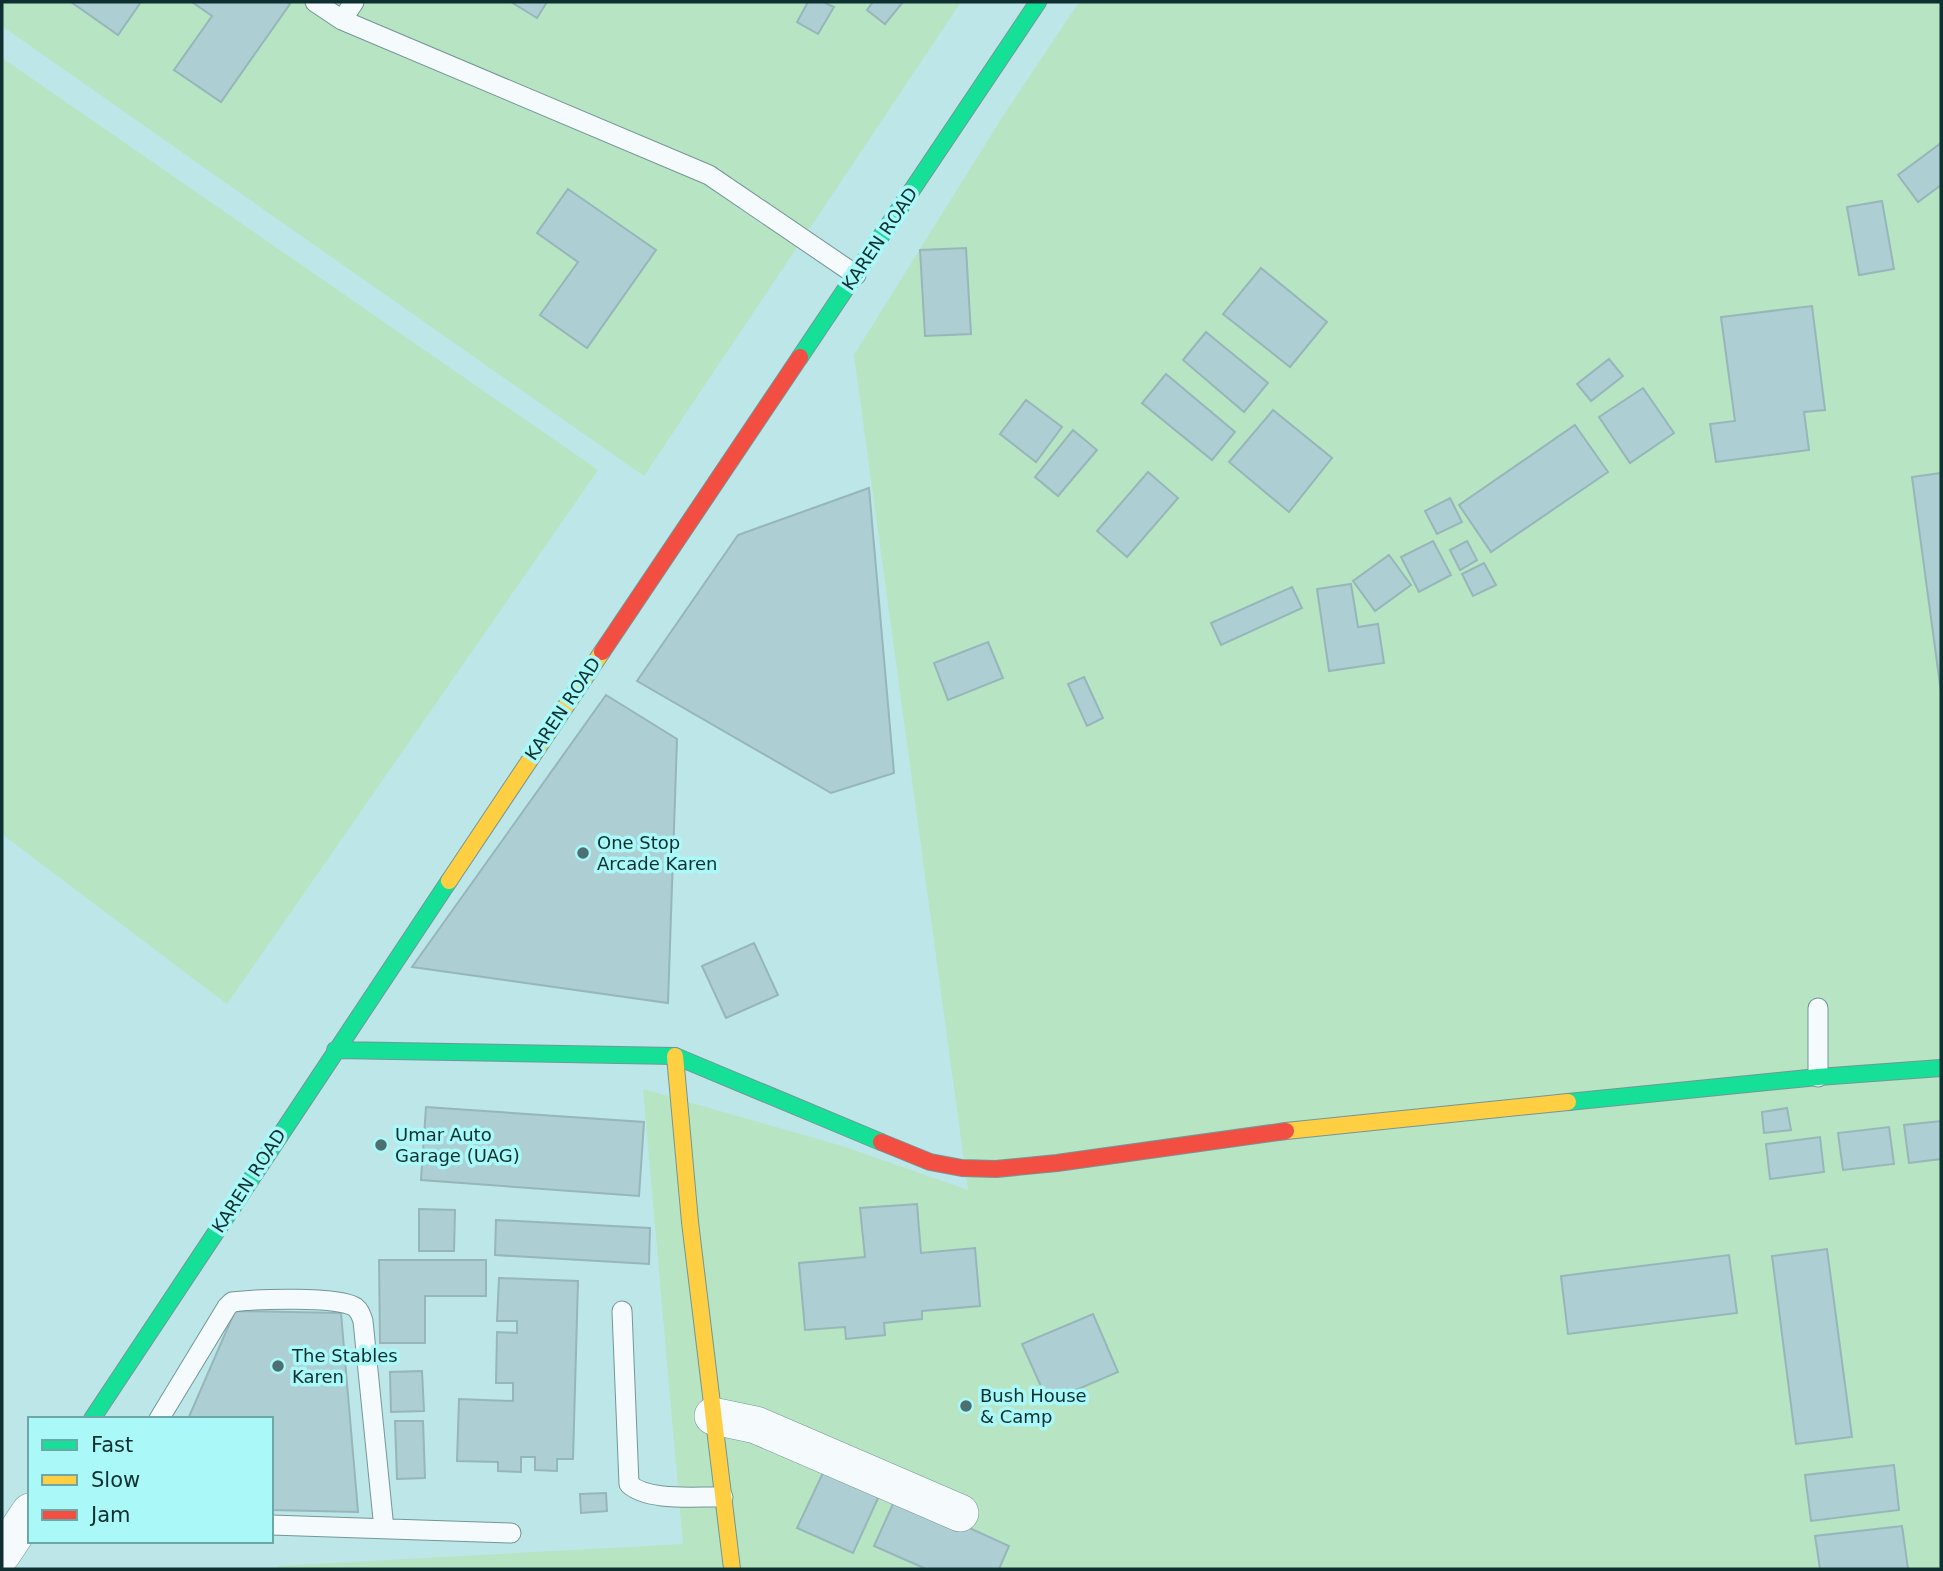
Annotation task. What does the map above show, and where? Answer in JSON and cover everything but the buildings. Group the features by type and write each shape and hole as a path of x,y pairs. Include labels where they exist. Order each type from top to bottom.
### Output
{"street":[{"name":"KAREN ROAD","path":"93,1417 335,1051 1038,2"},
{"path":"335,1051 675,1056 930,1162 962,1168 996,1169 1322,1126 1818,1077 1941,1068"},
{"path":"675,1056 690,1222 732,1569"},
{"path":"713,1416 756,1425 960,1513"},
{"path":"2,1554 28,1515"}],"lane":[{"path":"315,2 342,20 709,175 856,275"},
{"path":"342,20 354,2"},
{"path":"1818,1008 1818,1077"},
{"path":"160,1417 232,1302 333,1300 353,1306 360,1312 363,1321 384,1529"},
{"path":"622,1311 629,1485 634,1490 650,1495 723,1497"},
{"path":"273,1525 511,1533"}],"green space":[{"path":"2,2 961,2 644,476 2,26"},
{"path":"1079,2 1941,2 1941,1569 277,1569 278,1566 683,1544 643,1089 842,1146 968,1190 854,355 1003,116"},
{"path":"2,58 598,470 227,1004 2,834"}],"traffic: fast":[{"path":"800,357 1038,2"},
{"path":"93,1417 449,881"},
{"path":"335,1050 675,1056 881,1142"},
{"path":"1568,1102 1818,1077 1941,1068"}],"traffic: slow":[{"path":"449,881 602,652"},
{"path":"675,1056 690,1222 732,1569"},
{"path":"1286,1131 1568,1102"}],"traffic: jam":[{"path":"602,652 800,357"},
{"path":"881,1142 930,1162 962,1168 996,1169 1286,1131"}],"place":[{"name":"One Stop Arcade Karen","path":"583,853"},
{"name":"Umar Auto Garage (UAG)","path":"381,1145"},
{"name":"The Stables Karen","path":"278,1366"},
{"name":"Bush House & Camp","path":"966,1406"}]}
